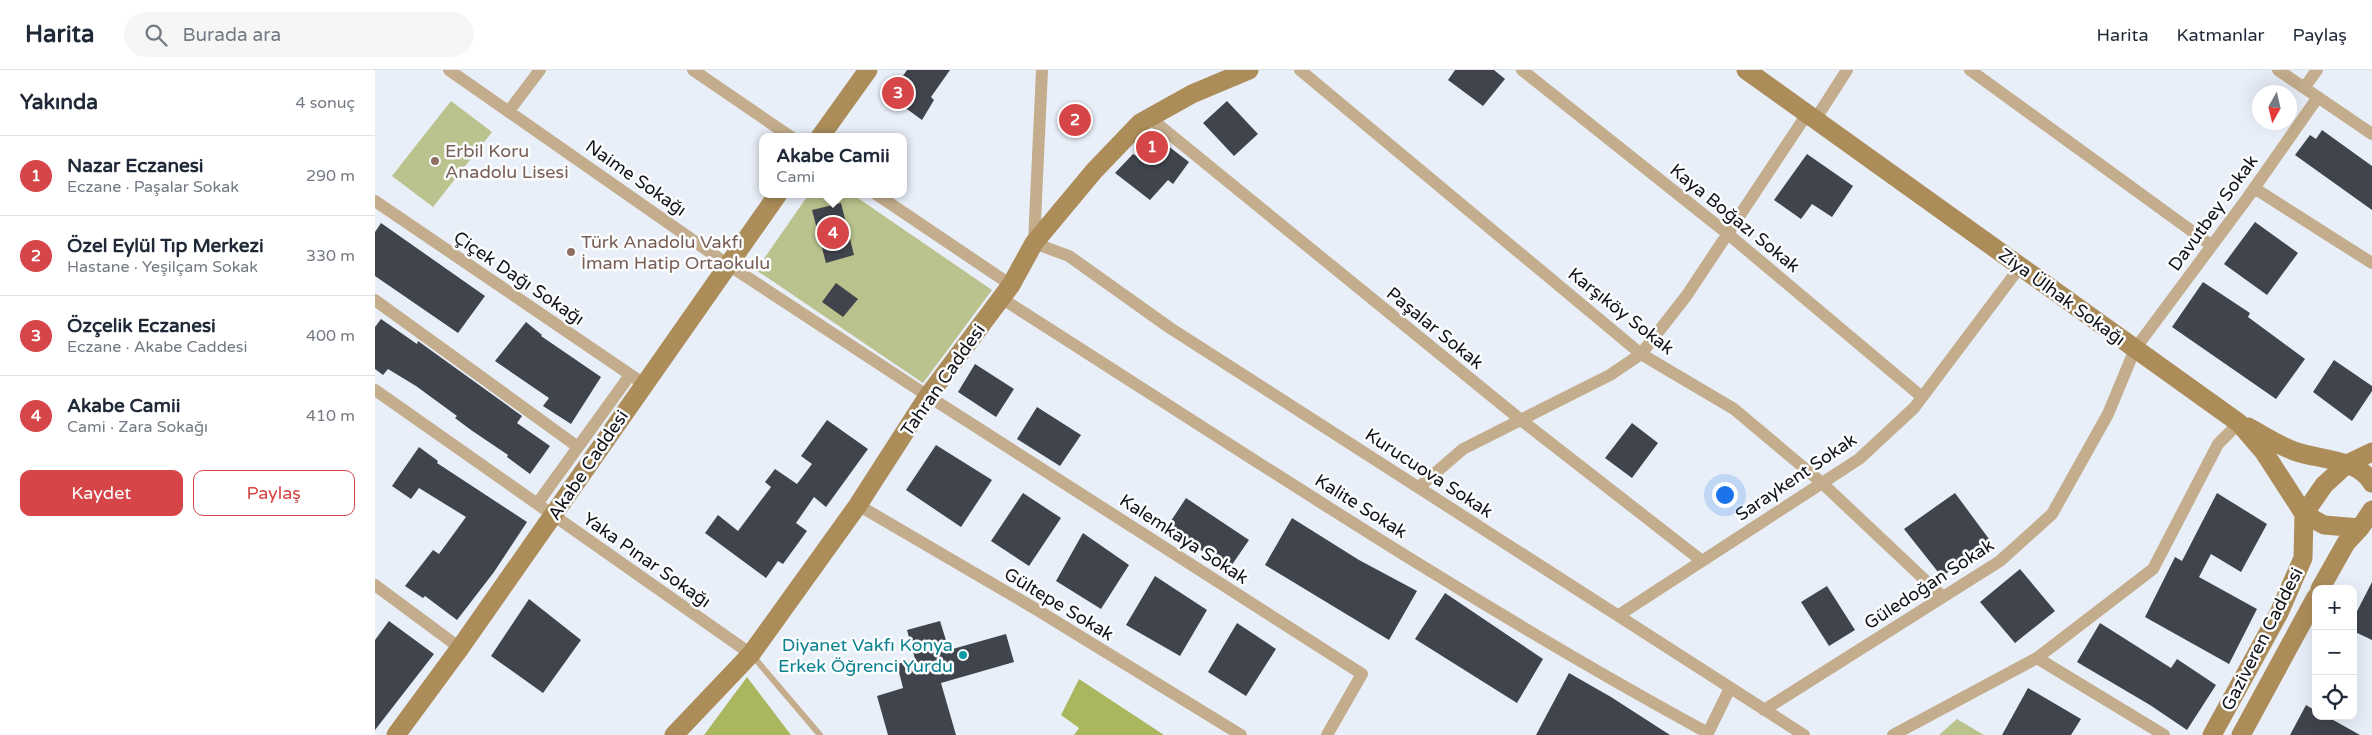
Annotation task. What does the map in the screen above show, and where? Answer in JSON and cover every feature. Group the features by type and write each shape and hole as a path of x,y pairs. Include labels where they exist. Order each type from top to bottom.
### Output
{"street":[{"name":"Naime Sokağı","path":"449,70 727,264 929,396"},
{"path":"509,111 539,70"},
{"path":"693,70 785,133"},
{"path":"823,133 868,70"},
{"path":"1034,243 1042,70"},
{"name":"Tahran Caddesi","path":"674,735 751,654 858,505 929,396 1006,291 1034,243 1093,171 1140,124 1192,94 1249,70"},
{"name":"Karşıköy Sokak","path":"1300,70 1641,354 1734,409 1822,483 1943,597"},
{"name":"Kaya Boğazı Sokak","path":"1522,70 1728,234 1922,397"},
{"name":"Ziya Ülhak Sokağı","path":"1746,70 2239,422 2264,452 2304,514"},
{"path":"1419,487 1463,449 1610,375 1641,354 1687,296 1728,234 1811,117 1847,70"},
{"path":"1970,70 2211,245"},
{"path":"2278,70 2372,134"},
{"path":"2304,88 2317,70"},
{"name":"Davutbey Sokak","path":"2135,349 2254,188 2318,97"},
{"name":"Paşalar Sokak","path":"1150,118 1521,420 1702,560"},
{"path":"2254,188 2372,264"},
{"name":"Akabe Caddesi","path":"396,735 553,516 637,379 727,264 775,198"},
{"name":"Kalite Sokak","path":"881,198 1006,291 1455,586 1708,734"},
{"name":"Çiçek Dağı Sokağı","path":"375,201 637,379"},
{"name":"Kurucuova Sokak","path":"1034,243 1069,256 1170,328 1804,735"},
{"name":"Saraykent Sokak","path":"1619,615 1859,459 1914,408 2020,267"},
{"path":"375,300 578,447"},
{"name":"Güledoğan Sokak","path":"1764,710 2000,561 2052,514 2109,414 2135,349"},
{"path":"537,504 578,447 637,379"},
{"name":"Yaka Pınar Sokağı","path":"375,390 751,654"},
{"name":"Kalemkaya Sokak","path":"929,396 1362,674 1327,735"},
{"path":"1893,735 2037,658 2153,569 2218,444 2239,422 2293,451 2347,464 2369,478 2372,483"},
{"path":"2360,528 2324,525 2304,514 2324,485 2347,464 2372,452"},
{"name":"Gültepe Sokak","path":"858,505 1034,608 1241,735"},
{"name":"Gaziveren Caddesi","path":"2322,585 2346,543 2360,528 2372,510"},
{"name":"Gaziveren Caddesi","path":"2212,735 2279,613 2303,558 2304,514"},
{"path":"375,585 460,648"},
{"name":"Gaziveren Caddesi","path":"2241,735 2312,604"},
{"path":"2037,658 2164,735"},
{"path":"1708,734 1730,688"}],"lane":[{"path":"751,654 820,735"}],"green space":[{"path":"451,101 492,132 433,207 392,176"},
{"path":"806,198 858,198 992,290 923,383 756,270"},
{"path":"747,677 791,735 704,735"},
{"path":"1079,679 1164,735 1074,735 1079,728 1061,715"},
{"path":"1957,719 1984,735 1939,735"}],"building":[{"path":"907,70 950,70 931,97 934,100 922,120 889,96"},
{"path":"1455,70 1494,70 1505,79 1483,106 1448,80"},
{"path":"1227,101 1258,134 1234,156 1203,123"},
{"path":"2322,130 2372,166 2372,210 2295,155 2310,135 2316,139"},
{"path":"1155,136 1189,162 1173,184 1168,180 1150,200 1115,173 1133,154 1138,157"},
{"path":"1807,154 1853,186 1832,217 1812,204 1801,219 1774,200"},
{"path":"841,203 854,255 826,263 812,210"},
{"path":"2255,222 2298,253 2267,295 2224,264"},
{"path":"381,223 485,296 458,333 375,276 375,232"},
{"path":"2203,282 2250,313 2248,317 2305,359 2276,399 2172,327"},
{"path":"836,283 858,299 843,317 822,302"},
{"path":"381,319 417,344 418,341 522,416 517,423 550,446 530,474 507,457 508,455 455,418 457,416 416,386 388,369 383,375 375,369 375,327"},
{"path":"526,322 541,336 601,377 571,424 543,406 549,398 495,361"},
{"path":"2334,360 2372,386 2372,391 2352,421 2313,392"},
{"path":"975,364 1014,389 996,417 958,392"},
{"path":"1037,407 1081,435 1060,466 1017,439"},
{"path":"827,420 868,449 826,507 814,497 796,523 807,531 783,564 778,561 766,578 705,533 718,515 738,531 771,487 765,482 775,469 797,484 812,464 801,456"},
{"path":"1632,423 1658,443 1632,478 1605,458"},
{"path":"936,445 992,480 961,527 906,490"},
{"path":"419,447 438,461 437,463 527,522 494,572 457,620 425,596 423,598 405,586 433,550 439,554 466,517 419,488 411,499 392,486"},
{"path":"1023,493 1061,518 1029,566 991,541"},
{"path":"1955,493 1989,539 1942,577 1904,529"},
{"path":"2217,493 2267,524 2241,572 2211,554 2199,577 2257,609 2229,664 2145,617 2175,557 2182,561"},
{"path":"1186,498 1249,540 1229,569 1167,527"},
{"path":"1292,518 1359,560 1417,591 1389,640 1265,565"},
{"path":"1083,533 1129,565 1101,609 1056,581"},
{"path":"2020,569 2055,611 2015,643 1980,602"},
{"path":"1155,576 1207,610 1180,656 1126,625"},
{"path":"2372,582 2372,640 2357,633 2357,611"},
{"path":"1827,586 1855,630 1829,646 1801,602"},
{"path":"1445,593 1543,659 1517,703 1415,639"},
{"path":"529,599 581,640 543,693 491,656"},
{"path":"389,621 434,654 375,730 375,640"},
{"path":"940,621 949,650 1006,634 1014,662 941,683 956,735 888,735 877,696 903,688 897,664 915,659 907,630"},
{"path":"1237,623 1276,649 1246,696 1208,672"},
{"path":"2100,623 2171,668 2177,659 2216,685 2187,730 2150,705 2077,662"},
{"path":"1569,673 1611,697 1670,735 1536,735"},
{"path":"2028,688 2081,719 2071,735 2002,735"},
{"path":"2306,705 2312,709 2312,720 2333,720 2360,735 2290,735"}],"place":[{"name":"Özçelik Eczanesi","path":"898,93"},
{"name":"Özel Eylül Tıp Merkezi","path":"1075,120"},
{"name":"Nazar Eczanesi","path":"1152,147"},
{"name":"Erbil Koru Anadolu Lisesi","path":"435,161"},
{"name":"Akabe Camii","path":"833,233"},
{"name":"Türk Anadolu Vakfı İmam Hatip Ortaokulu","path":"571,252"},
{"name":"Diyanet Vakfı Konya Erkek Öğrenci Yurdu","path":"963,655"}]}
